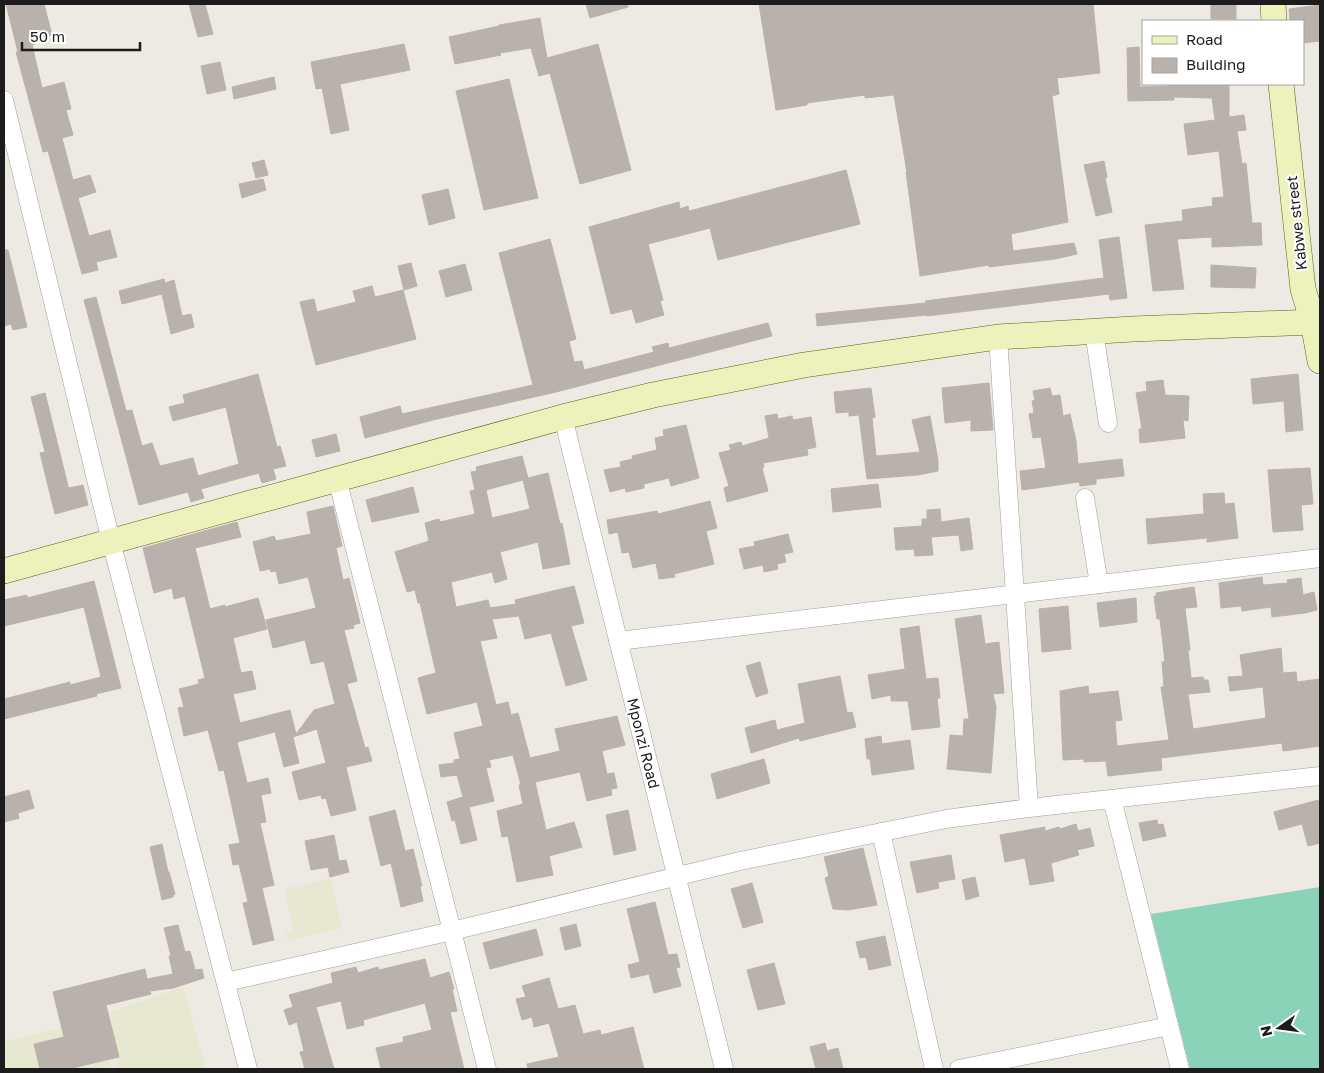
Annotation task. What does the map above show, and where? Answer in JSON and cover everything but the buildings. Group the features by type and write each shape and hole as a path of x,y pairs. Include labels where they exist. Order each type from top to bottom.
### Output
{"street":[{"path":"1273,4 1274,20"},
{"name":"Kabwe street","path":"1281,85 1303,289 1316,322 1320,361"},
{"path":"4,100 111,541 248,1069"},
{"path":"4,571 563,417 653,395 804,365 998,337 1316,322"},
{"path":"1094,332 1108,424"},
{"path":"998,337 1029,808"},
{"name":"Mponzi Road","path":"563,417 724,1069"},
{"path":"337,478 487,1069"},
{"path":"1085,498 1099,584"},
{"path":"618,641 1320,558"},
{"path":"226,982 452,931 676,875 946,819 1320,776"},
{"path":"1112,799 1180,1069"},
{"path":"881,832 934,1069"},
{"path":"960,1069 1169,1026"}],"green space":[{"path":"330,878 342,928 288,940 286,932 294,930 284,889"},
{"path":"1320,887 1320,1069 1190,1069 1151,914"},
{"path":"183,987 206,1069 119,1069 110,1012"},
{"path":"104,1018 111,1069 4,1069 4,1042"}]}
